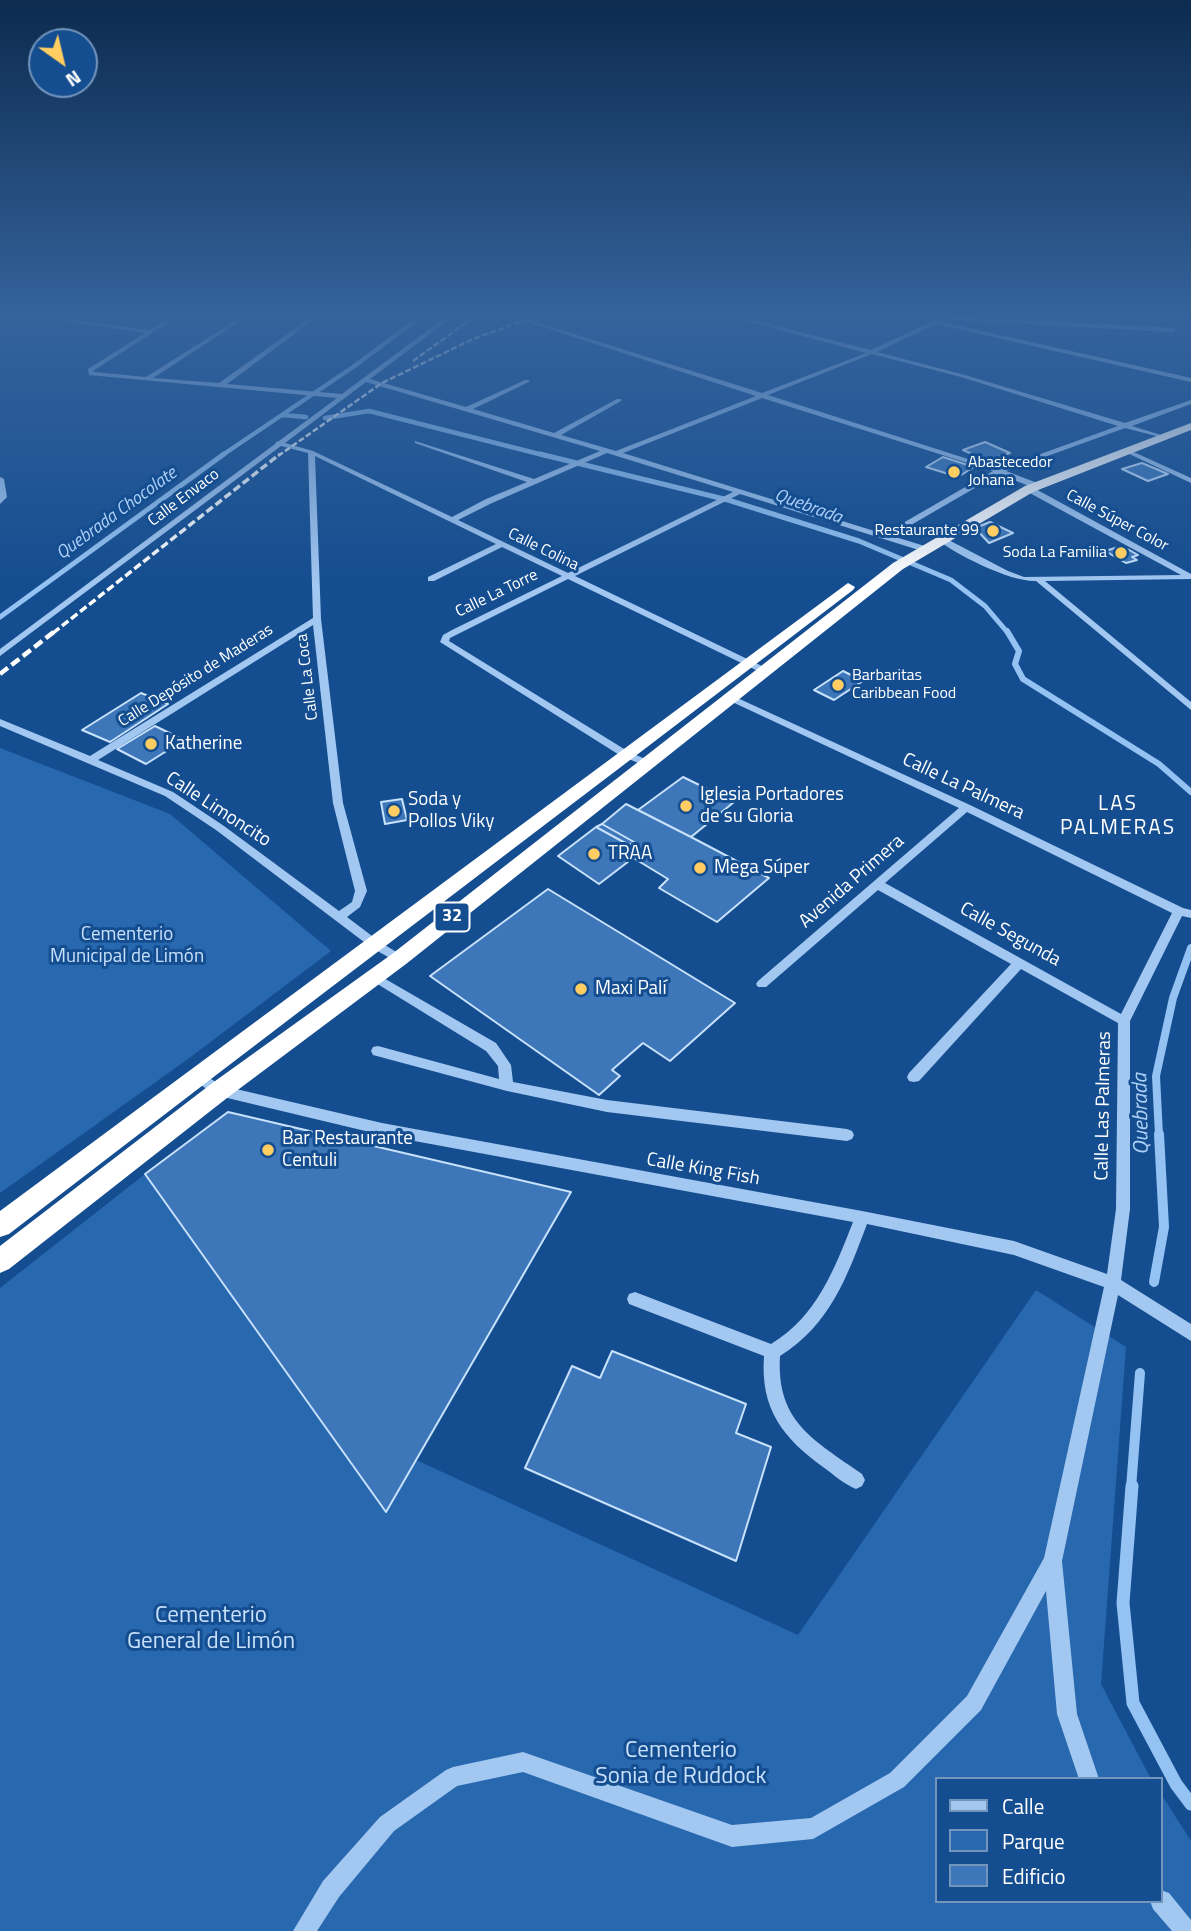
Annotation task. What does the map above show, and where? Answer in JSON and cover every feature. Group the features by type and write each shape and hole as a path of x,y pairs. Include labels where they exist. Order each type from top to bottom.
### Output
{"highway":[{"name":"32","path":"0,1226 197,1076 376,945 625,754 754,667 912,546 940,540 1029,485 1191,417"},
{"name":"32","path":"996,492 1029,485 1191,426"},
{"name":"32","path":"0,1261 219,1091 399,959 731,698 754,667"}],"street":[{"name":"Calle Envaco","path":"0,653 329,405"},
{"path":"454,405 912,546"},
{"path":"468,409 476,405"},
{"path":"555,435 610,405"},
{"path":"451,521 489,501 594,457 739,405"},
{"name":"Calle Súper Color","path":"793,405 999,471 1029,485 1191,577"},
{"path":"1058,405 1162,437"},
{"path":"886,536 999,471 1183,405"},
{"path":"417,442 535,482"},
{"path":"278,443 312,452"},
{"path":"1127,451 1191,481"},
{"name":"Calle Colina","path":"312,452 754,667"},
{"name":"Calle La Coca","path":"312,452 317,619 338,803 361,891 360,902 337,917"},
{"path":"0,479 3,497 0,502"},
{"name":"Calle La Torre","path":"646,763 625,754 443,642 455,632 736,493"},
{"path":"940,540 1010,575 1040,581 1191,577"},
{"path":"431,579 501,545"},
{"path":"1040,581 1191,707"},
{"name":"Calle Depósito de Maderas","path":"91,760 317,619"},
{"name":"Calle La Palmera","path":"731,698 1186,913"},
{"name":"Calle Limoncito","path":"0,722 169,794 220,828 337,917 399,959"},
{"name":"Avenida Primera","path":"762,984 965,807"},
{"name":"Calle Segunda","path":"877,884 1125,1021"},
{"name":"Calle Las Palmeras","path":"1053,1561 1113,1283 1123,1209 1125,1021 1186,913"},
{"path":"914,1077 1020,962"},
{"path":"375,977 491,1047 504,1065 507,1086"},
{"path":"378,1051 507,1086 607,1106 847,1135"},
{"name":"Calle King Fish","path":"197,1076 219,1091 382,1129 862,1217 1014,1248 1113,1283 1191,1333"},
{"path":"856,1480 794,1433 781,1415 772,1391 769,1369 772,1352 800,1334 825,1304 840,1275 862,1217"},
{"path":"635,1299 772,1352"},
{"path":"1053,1561 1067,1714 1088,1777"},
{"path":"304,1931 331,1889 387,1824 453,1777 523,1762 732,1836 813,1828 897,1780 974,1703 1053,1561"},
{"path":"1163,1903 1186,1931"}],"green space":[{"name":"Cementerio Municipal de Limón","path":"0,748 170,814 331,951 188,1059 0,1193"},
{"path":"145,1174 386,1511 416,1460 798,1635 1036,1290 1126,1347 1101,1684 1150,1777 936,1777 936,1903 1163,1903 1163,1797 1191,1841 1191,1931 0,1931 0,1288"}],"building":[{"path":"985,442 1010,453 988,461 963,450"},
{"name":"Abastecedor Johana","path":"943,457 974,467 958,477 926,467"},
{"path":"1142,463 1168,474 1148,481 1122,469"},
{"name":"Restaurante 99","path":"990,522 1013,533 989,543 975,528"},
{"name":"Soda La Familia","path":"1122,546 1138,555 1132,557 1137,560 1126,563 1105,551"},
{"name":"Barbaritas Caribbean Food","path":"843,671 863,681 834,700 814,690"},
{"path":"141,693 168,704 110,742 82,730"},
{"name":"Katherine","path":"155,726 184,740 146,764 117,749"},
{"name":"Iglesia Portadores de su Gloria","path":"683,777 734,802 691,837 638,810"},
{"name":"Soda y Pollos Viky","path":"402,799 407,820 385,824 381,802"},
{"name":"Mega Súper","path":"626,804 769,878 717,922 659,888 668,879 622,851 634,842 602,824"},
{"path":"602,824 634,842 629,845 596,827"},
{"name":"TRAA","path":"596,827 629,845 622,851 633,858 599,884 558,856"},
{"name":"Maxi Palí","path":"548,889 735,1003 670,1061 643,1043 612,1070 620,1076 599,1095 430,976"},
{"path":"228,1112 571,1192 386,1512 145,1174"},
{"path":"612,1351 746,1404 736,1433 771,1447 736,1561 525,1468 572,1366 600,1378"}],"waterway":[{"name":"Quebrada Chocolate","path":"221,456 296,405"},
{"name":"Quebrada","path":"325,418 369,411 547,456"},
{"name":"Quebrada","path":"282,415 306,417"},
{"name":"Quebrada Chocolate","path":"0,617 224,454"},
{"name":"Quebrada","path":"540,454 728,500 859,541 951,580 985,606 1008,633"},
{"name":"Quebrada","path":"1007,631 1019,651 1015,664 1023,679 1159,764 1191,792"},
{"name":"Quebrada","path":"1159,1135 1156,1076 1173,998 1191,948"},
{"name":"Quebrada","path":"1154,1282 1164,1227 1159,1134"},
{"path":"1131,1488 1140,1373"},
{"path":"1132,1486 1123,1603 1133,1703 1176,1784 1191,1804"}],"railway":[{"path":"278,456 350,405"},
{"path":"53,633 280,454"},
{"path":"0,674 55,631"}],"place":[{"name":"Abastecedor Johana","path":"954,472"},
{"name":"Restaurante 99","path":"993,531"},
{"name":"Soda La Familia","path":"1121,553"},
{"name":"Barbaritas Caribbean Food","path":"838,685"},
{"name":"Katherine","path":"151,744"},
{"name":"Iglesia Portadores de su Gloria","path":"686,806"},
{"name":"Soda y Pollos Viky","path":"394,811"},
{"name":"TRAA","path":"594,854"},
{"name":"Mega Súper","path":"700,868"},
{"name":"Maxi Palí","path":"581,989"},
{"name":"Bar Restaurante Centuli","path":"268,1150"}],"district":[{"name":"LAS PALMERAS","path":"1118,817"}],"park label":[{"name":"Cementerio General de Limón","path":"211,1629"},
{"name":"Cementerio Sonia de Ruddock","path":"681,1764"}]}
